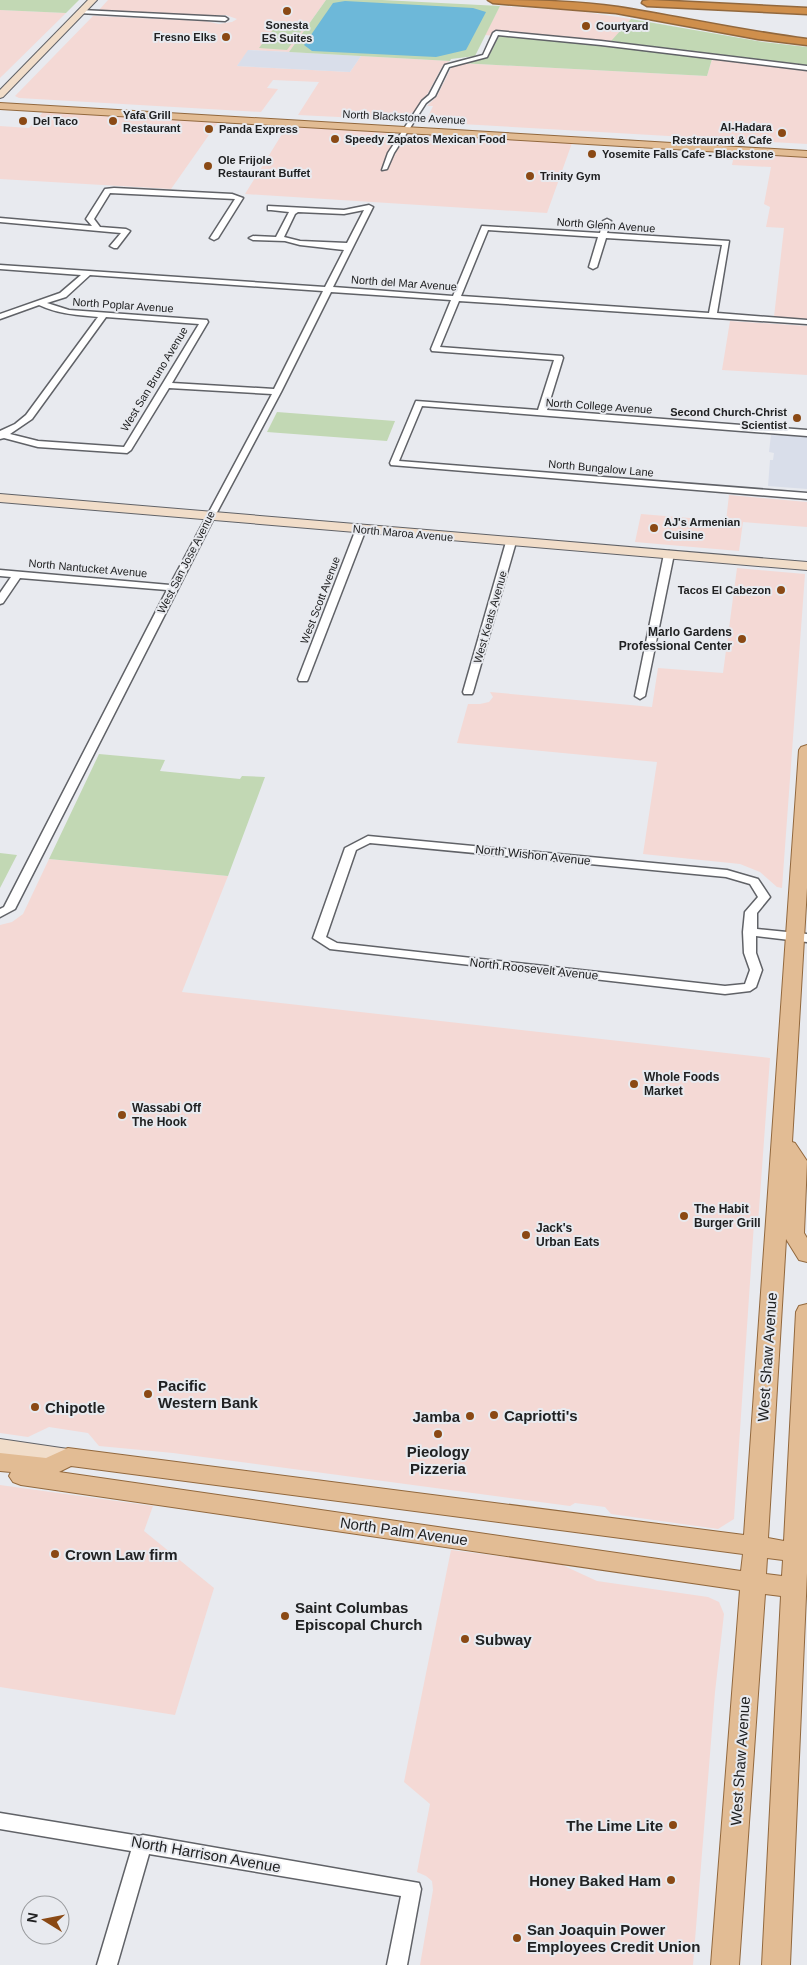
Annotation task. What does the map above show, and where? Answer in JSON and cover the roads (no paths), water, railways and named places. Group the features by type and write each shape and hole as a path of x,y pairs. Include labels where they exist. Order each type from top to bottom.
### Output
{"highway":[{"path":"493,0 616,10 765,37 807,42"},
{"path":"576,0 807,12"},
{"path":"749,0 807,2"},
{"path":"790,0 807,2"},
{"path":"807,12 783,16 768,23 778,33 807,37"}],"main road":[{"path":"0,95 93,0"},
{"name":"North Blackstone Avenue","path":"0,101 256,116 408,128 807,154"},
{"name":"North Blackstone Avenue","path":"0,106 807,147"},
{"path":"172,116 188,114 243,118 256,116"},
{"name":"North Maroa Avenue","path":"0,498 807,566"},
{"name":"West Shaw Avenue","path":"725,1965 782,1145 801,937 807,750"},
{"path":"782,1145 788,1148 797,1161 793,1233 807,1255"},
{"path":"776,1965 800,1589 807,1312"},
{"path":"0,1447 588,1523 801,1554"},
{"path":"0,1462 49,1466 68,1457"},
{"name":"North Palm Avenue","path":"0,1473 800,1589"}],"street":[{"path":"81,12 225,19"},
{"path":"384,169 391,153 424,102 432,96 447,66 485,56 496,33 601,43 807,68"},
{"path":"97,227 90,219 108,192 114,190 232,196 239,198 214,238"},
{"name":"West San Jose Avenue","path":"0,913 8,909 210,516 330,289 369,207 344,212 297,210"},
{"path":"271,208 297,210"},
{"path":"282,240 280,235 292,213 297,210"},
{"path":"0,220 126,231 114,246"},
{"path":"593,267 607,221"},
{"name":"North Glenn Avenue","path":"455,298 485,228 726,243 713,315"},
{"path":"253,238 351,246"},
{"name":"North del Mar Avenue","path":"0,267 807,322"},
{"path":"0,317 63,295 88,272"},
{"path":"455,298 435,349 559,358 542,412"},
{"name":"North Poplar Avenue","path":"41,303 51,308 69,312 204,322"},
{"path":"1,435 18,426 29,417 103,315"},
{"name":"West San Bruno Avenue","path":"1,435 38,444 127,450 204,322"},
{"path":"165,385 277,392"},
{"name":"North College Avenue","path":"394,463 419,403 807,433"},
{"name":"North Bungalow Lane","path":"394,463 807,496"},
{"name":"West Scott Avenue","path":"303,679 361,529"},
{"name":"West Keats Avenue","path":"468,692 511,542"},
{"path":"640,696 669,554"},
{"name":"North Nantucket Avenue","path":"0,573 173,588"},
{"path":"0,601 17,575"},
{"name":"North Wishon Avenue","path":"319,938 351,848 368,839 727,874 754,882 764,897 751,912 749,932 750,953 756,970 750,987"},
{"path":"749,932 801,937"},
{"name":"North Roosevelt Avenue","path":"319,938 334,946 725,990 750,987"},
{"name":"North Harrison Avenue","path":"0,1821 143,1843 412,1889 397,1965"},
{"path":"107,1965 143,1843"}],"water":[{"path":"345,1 473,8 486,12 466,50 436,57 312,51 304,45 333,3"}],"place":[{"name":"Sonesta ES Suites","path":"287,11"},
{"name":"Courtyard","path":"586,26"},
{"name":"Fresno Elks","path":"226,37"},
{"name":"Del Taco","path":"23,121"},
{"name":"Yafa Grill Restaurant","path":"113,121"},
{"name":"Panda Express","path":"209,129"},
{"name":"Al-Hadara Restraurant & Cafe","path":"782,133"},
{"name":"Speedy Zapatos Mexican Food","path":"335,139"},
{"name":"Yosemite Falls Cafe - Blackstone","path":"592,154"},
{"name":"Ole Frijole Restaurant Buffet","path":"208,166"},
{"name":"Trinity Gym","path":"530,176"},
{"name":"Second Church-Christ Scientist","path":"797,418"},
{"name":"AJ's Armenian Cuisine","path":"654,528"},
{"name":"Tacos El Cabezon","path":"781,590"},
{"name":"Marlo Gardens Professional Center","path":"742,639"},
{"name":"Whole Foods Market","path":"634,1084"},
{"name":"Wassabi Off The Hook","path":"122,1115"},
{"name":"The Habit Burger Grill","path":"684,1216"},
{"name":"Jack's Urban Eats","path":"526,1235"},
{"name":"Pacific Western Bank","path":"148,1394"},
{"name":"Chipotle","path":"35,1407"},
{"name":"Capriotti's","path":"494,1415"},
{"name":"Jamba","path":"470,1416"},
{"name":"Pieology Pizzeria","path":"438,1434"},
{"name":"Crown Law firm","path":"55,1554"},
{"name":"Saint Columbas Episcopal Church","path":"285,1616"},
{"name":"Subway","path":"465,1639"},
{"name":"The Lime Lite","path":"673,1825"},
{"name":"Honey Baked Ham","path":"671,1880"},
{"name":"San Joaquin Power Employees Credit Union","path":"517,1938"}]}
